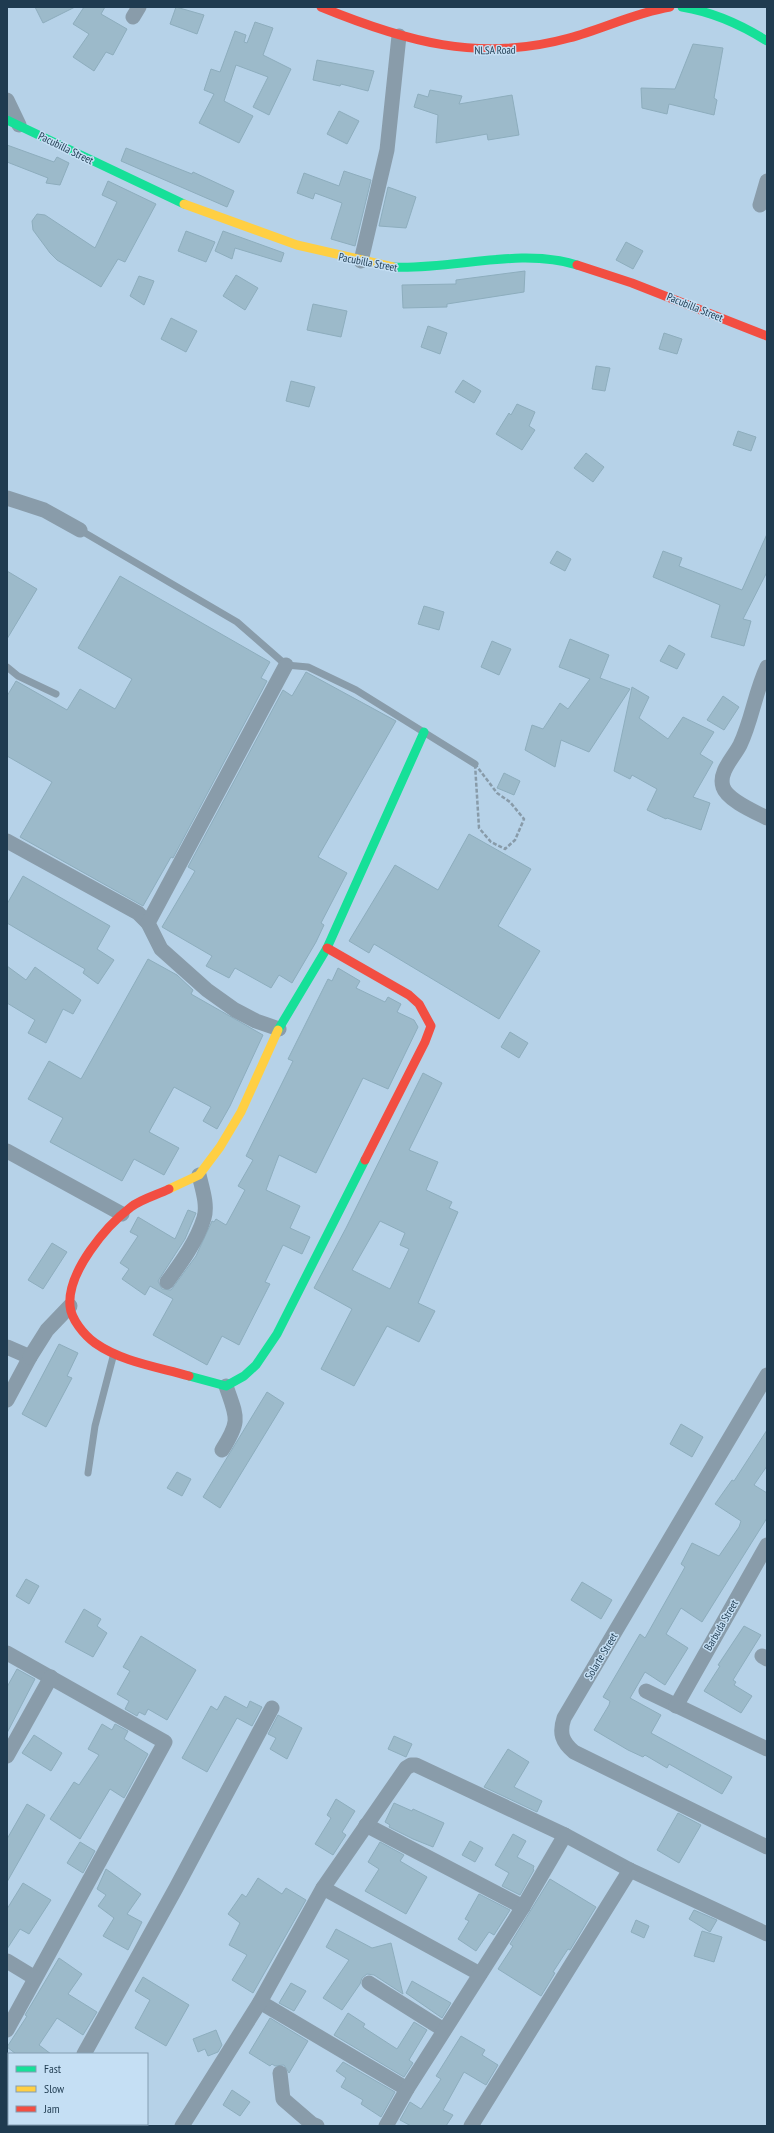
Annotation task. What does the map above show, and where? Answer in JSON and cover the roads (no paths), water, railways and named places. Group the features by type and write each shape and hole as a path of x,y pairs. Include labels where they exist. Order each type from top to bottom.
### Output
{"street":[{"name":"NLSA Road","path":"321,7 352,20 398,36 448,48 480,52 534,48 569,38 652,8 670,7"},
{"path":"682,7 700,9 732,21 767,41"},
{"path":"361,261 386,150 398,36"},
{"path":"7,100 13,123"},
{"name":"Pacubilla Street","path":"13,123 189,206 297,245 389,267 408,268 500,259 554,260 570,263 639,285 767,336"},
{"path":"760,205 767,181"},
{"path":"7,498 44,510 80,530"},
{"path":"148,923 286,665"},
{"path":"767,667 759,683 744,736 725,770 722,779 723,787 730,797 767,818"},
{"path":"327,948 409,995 419,1004 431,1026 425,1042 278,1334 260,1362 245,1377 226,1386 114,1354 93,1342 75,1321 70,1306 71,1293 78,1270 110,1224 132,1206 199,1175 220,1148 240,1112 279,1030 327,948 424,732"},
{"path":"7,841 138,913 148,923 161,948 207,990 242,1014 279,1030"},
{"path":"7,1151 122,1214"},
{"path":"167,1282 193,1243 204,1217 204,1198 199,1175"},
{"path":"7,1400 30,1357 47,1330 70,1306"},
{"path":"7,1347 30,1357"},
{"name":"Solarte Street","path":"766,1379 564,1718 561,1727 565,1744 574,1752 767,1847"},
{"path":"222,1450 234,1431 236,1414 226,1386"},
{"name":"Barbuda Street","path":"676,1706 767,1545"},
{"path":"7,1653 165,1742 64,1929 7,2030"},
{"path":"7,1756 51,1677"},
{"path":"646,1691 767,1749"},
{"path":"85,2053 176,1888 272,1708"},
{"path":"182,2126 260,2002 323,1888 406,1768 411,1765 416,1765 565,1835 630,1870 767,1934"},
{"path":"366,1825 523,1907"},
{"path":"386,2124 523,1907 565,1835"},
{"path":"471,2126 630,1870"},
{"path":"323,1888 480,1974"},
{"path":"7,1961 35,1978"},
{"path":"369,1983 444,2030"},
{"path":"260,2002 407,2089"},
{"path":"280,2073 283,2099 312,2124 317,2126"}],"lane":[{"path":"80,530 237,622 286,665 308,667 356,690 475,764"},
{"path":"7,667 18,676 56,694"},
{"path":"88,1473 95,1426 114,1354"}]}
